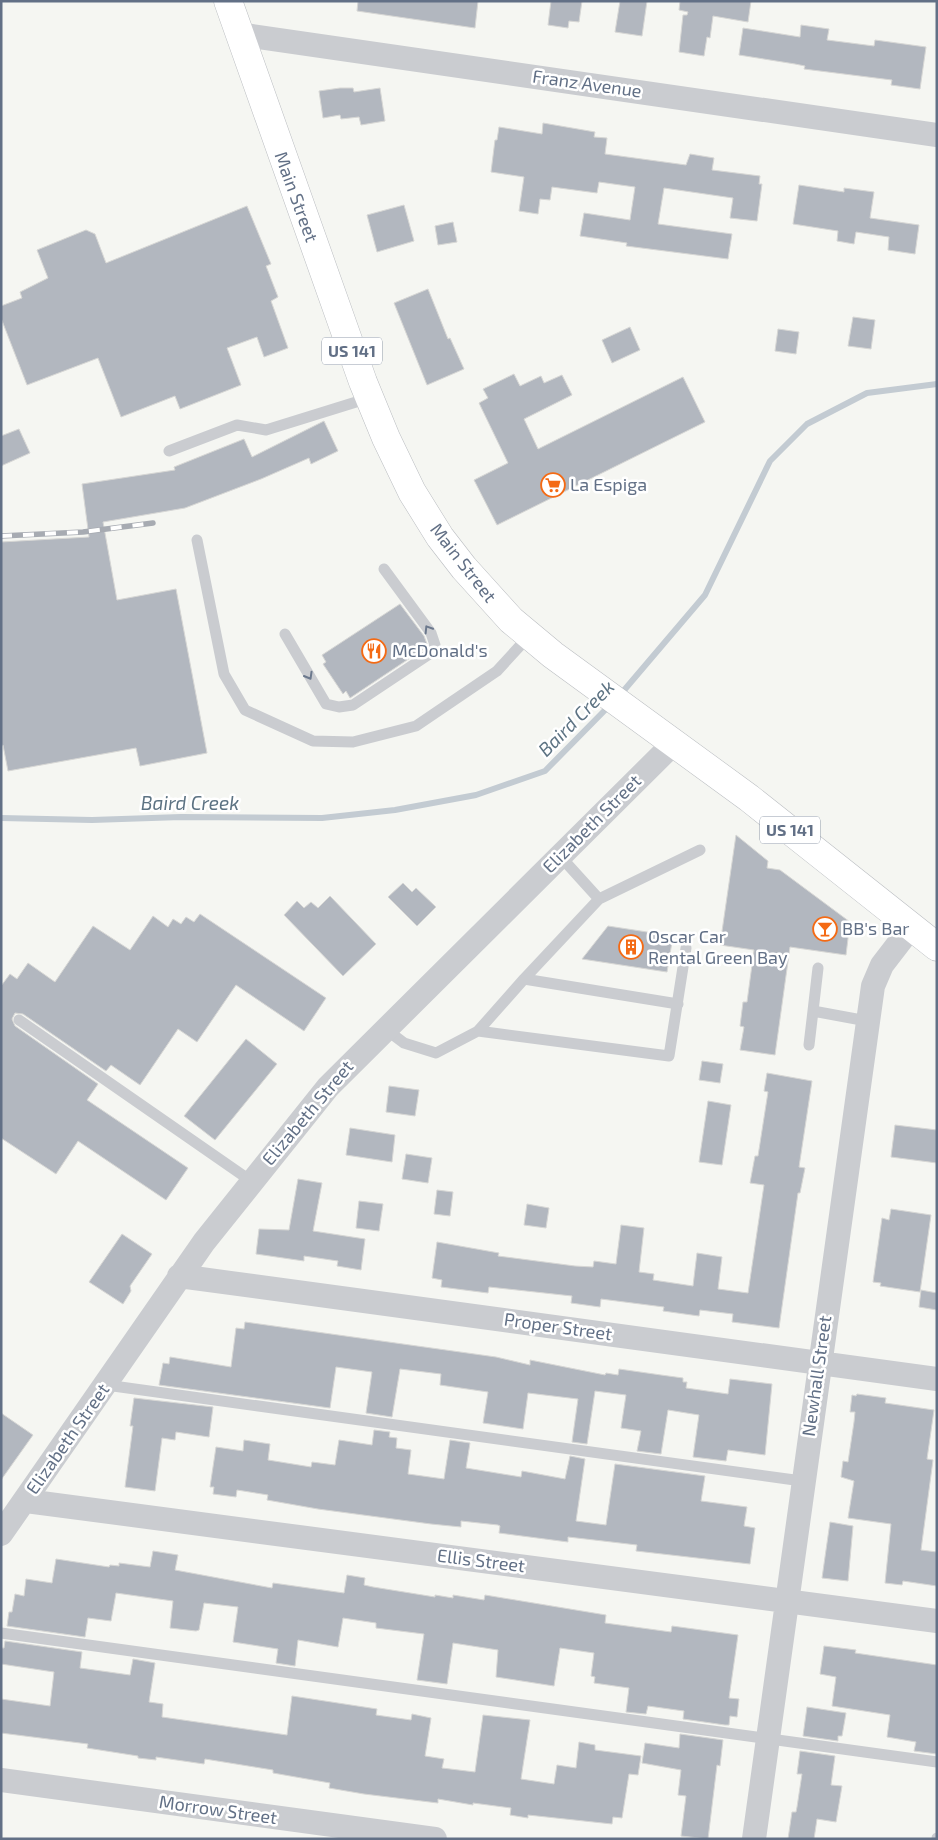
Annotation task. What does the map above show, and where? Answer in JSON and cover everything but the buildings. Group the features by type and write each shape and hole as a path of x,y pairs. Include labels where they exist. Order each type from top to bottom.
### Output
{"main road":[{"name":"Main Street","path":"228,1 238,34 369,398 412,492 440,537 488,598 529,636 674,743 937,947"}],"street":[{"name":"Franz Avenue","path":"238,34 937,135"},
{"name":"Elizabeth Street","path":"1,1534 26,1501 179,1276 251,1181 328,1087 384,1028 674,743"},
{"name":"Newhall Street","path":"754,1839 818,1362 875,976 912,926"},
{"name":"Proper Street","path":"179,1276 937,1379"},
{"name":"Ellis Street","path":"26,1501 937,1621"},
{"name":"Morrow Street","path":"1,1780 435,1839"}],"lane":[{"path":"169,451 237,425 266,430 369,398"},
{"path":"197,540 224,674 245,710 313,741 353,742 416,726 497,670 529,636"},
{"path":"285,634 326,704 339,707 353,704 431,653 435,644 431,632 384,569"},
{"path":"384,1028 404,1043 436,1053 478,1031 599,899 700,850"},
{"path":"560,856 599,899"},
{"path":"478,1031 669,1056 686,948"},
{"path":"809,1045 818,968"},
{"path":"524,979 678,1004"},
{"path":"813,1011 868,1021"},
{"path":"19,1020 251,1181"},
{"path":"106,1385 802,1481"},
{"path":"1,1633 768,1737 937,1762"}],"waterway":[{"name":"Baird Creek","path":"620,695 705,595 770,461 807,424 867,393 937,384"},
{"name":"Baird Creek","path":"1,818 92,820 181,817 322,818 395,810 476,795 545,771 611,704"}],"railway":[{"path":"1,536 83,532 153,523"}],"place":[{"name":"La Espiga","path":"553,485"},
{"name":"McDonald's","path":"374,651"},
{"name":"BB's Bar","path":"825,929"},
{"name":"Oscar Car Rental Green Bay","path":"631,947"}]}
